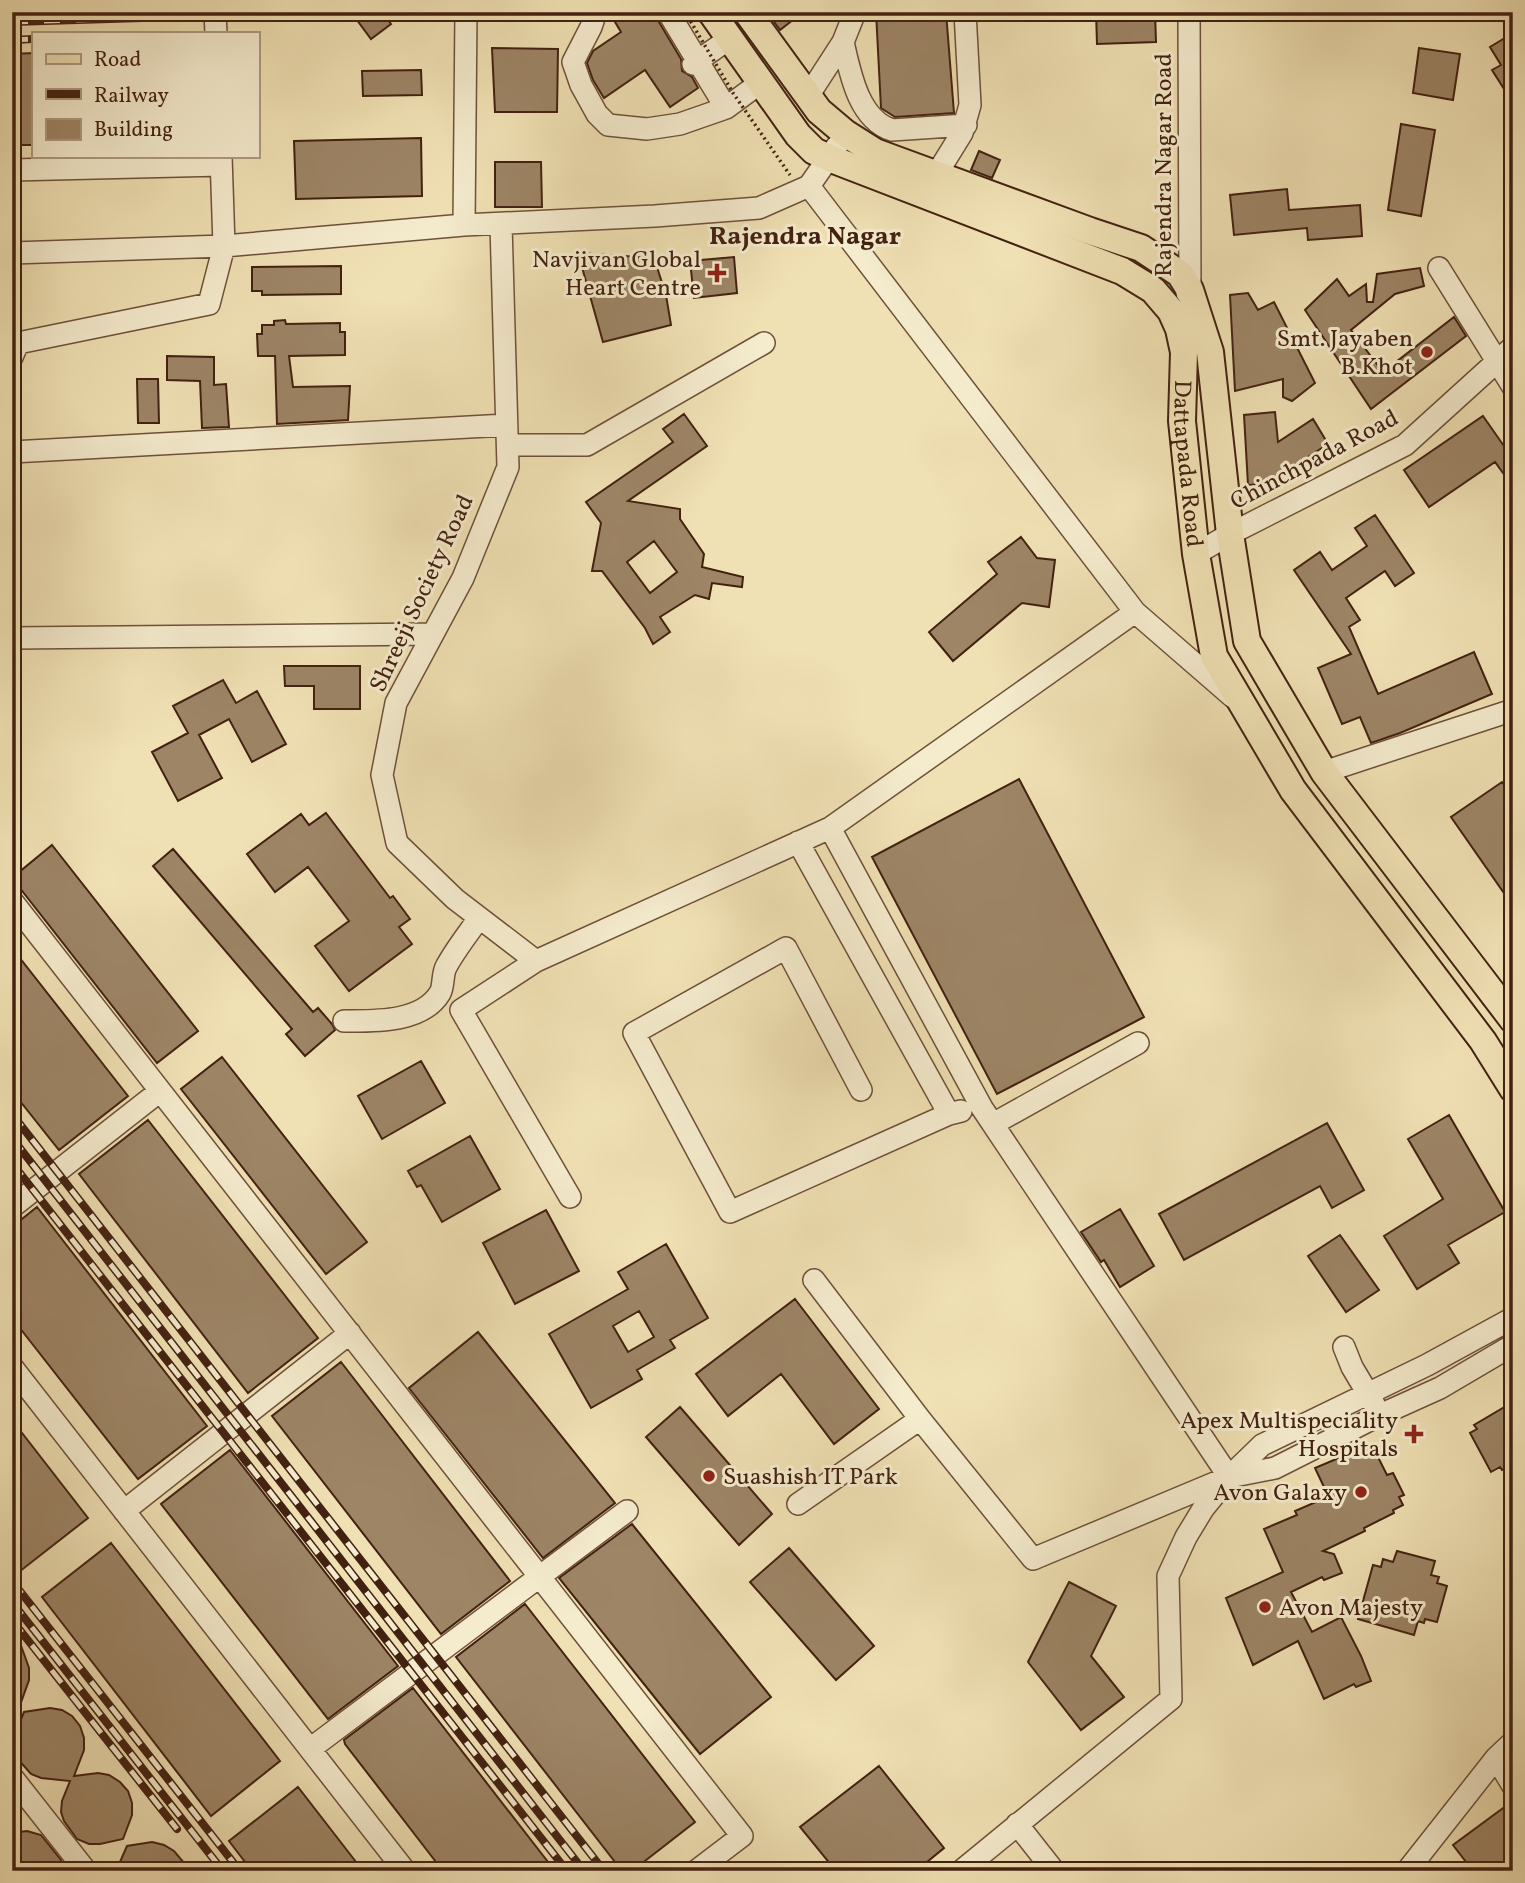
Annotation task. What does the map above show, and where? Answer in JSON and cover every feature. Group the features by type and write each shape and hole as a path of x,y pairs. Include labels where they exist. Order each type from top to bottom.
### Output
{"main road":[{"path":"711,12 798,135 814,151 829,159 871,149"},
{"path":"747,12 813,103 845,133 930,185 1140,248 1180,274 1190,290 1210,352 1230,534 1247,641 1324,772 1513,1020"},
{"name":"Dattapada Road","path":"930,185 1122,271 1153,290 1171,311 1179,329 1184,352 1182,421 1196,554 1214,656 1293,790 1483,1041 1513,1089"}],"street":[{"path":"215,12 216,32"},
{"path":"464,225 466,12"},
{"path":"596,12 573,62 581,85 597,114 608,125 647,129 680,124 726,108 760,83"},
{"path":"668,12 695,62 726,108"},
{"path":"813,103 855,12"},
{"path":"930,185 966,125 962,100 965,12"},
{"name":"Rajendra Nagar Road","path":"1171,311 1190,290 1189,12"},
{"path":"695,62 729,39"},
{"path":"843,42 852,80 861,100 871,149"},
{"path":"871,149 892,130 966,125"},
{"path":"12,253 224,246 464,225 501,225 759,208 829,159 845,133"},
{"path":"12,170 221,160 224,246 209,304 18,343 12,358"},
{"path":"799,180 1135,612 1245,708"},
{"name":"Shreeji Society Road","path":"501,225 508,467 463,578 396,703 382,775 397,843 455,899 536,961"},
{"path":"1439,268 1505,354 1513,387"},
{"path":"12,452 508,435 587,445 764,343"},
{"name":"Chinchpada Road","path":"1196,554 1405,444 1505,354"},
{"path":"570,1197 461,1010 536,961 830,828 1135,612"},
{"path":"12,638 433,634"},
{"path":"1324,772 1513,710"},
{"path":"830,828 988,1116 1229,1477"},
{"path":"798,842 949,1114"},
{"path":"12,901 742,1836 696,1871"},
{"path":"344,1021 392,1019 414,1013 431,1004 441,991 445,970 479,918"},
{"path":"861,1090 786,948 634,1032 730,1212 949,1114 988,1116 1138,1043"},
{"path":"12,1207 160,1091"},
{"path":"814,1280 920,1419 1033,1559 1229,1477 1275,1468 1440,1388 1513,1345"},
{"path":"961,1871 1171,1699 1168,1576 1185,1537 1203,1508 1229,1477 1262,1445 1427,1365 1513,1318"},
{"path":"124,1511 350,1333"},
{"path":"1344,1347 1352,1367 1380,1415"},
{"path":"1427,1365 1440,1388"},
{"path":"12,1367 405,1871"},
{"path":"798,1504 920,1419"},
{"path":"1284,1434 1296,1457"},
{"path":"310,1749 627,1510"},
{"path":"1407,1871 1496,1758 1513,1742"},
{"path":"1496,1758 1513,1786"},
{"path":"12,1777 86,1871"},
{"path":"1017,1825 1054,1871"}],"path":[{"path":"685,12 733,93 799,180"}],"building":[{"path":"351,12 382,12 391,24 371,39"},
{"path":"609,12 653,12 681,59 682,71 692,77 698,88 670,107 645,70 604,98 587,63 593,51 621,32"},
{"path":"767,12 803,12 780,30"},
{"path":"876,12 946,12 954,113 895,117 881,108"},
{"path":"1096,12 1155,12 1156,42 1097,44"},
{"path":"1513,33 1513,103 1492,70 1501,65 1490,47"},
{"path":"492,48 558,49 557,112 495,112"},
{"path":"1419,48 1460,54 1453,100 1413,93"},
{"path":"32,53 32,145 12,145 12,54"},
{"path":"421,70 422,95 363,96 362,71"},
{"path":"1401,124 1435,130 1421,216 1388,210"},
{"path":"421,138 422,196 296,199 294,141"},
{"path":"979,151 1000,160 992,178 971,170"},
{"path":"495,162 541,162 542,207 495,207"},
{"path":"1287,189 1289,210 1360,205 1362,236 1308,240 1307,228 1234,235 1230,195"},
{"path":"578,253 654,258 666,295 671,325 603,342"},
{"path":"734,257 737,293 694,298 690,261"},
{"path":"341,266 341,294 262,295 262,291 252,291 252,267"},
{"name":"Smt. Jayaben B.Khot","path":"1420,268 1424,286 1395,294 1351,330 1383,372 1454,317 1466,336 1371,409 1305,310 1337,279 1349,296 1366,284 1367,302 1373,302 1377,274"},
{"path":"1248,293 1258,310 1274,302 1315,383 1292,401 1283,397 1283,379 1235,391 1230,295"},
{"path":"285,320 286,324 340,323 340,332 345,332 345,355 289,356 293,387 350,386 348,420 277,424 275,356 258,356 257,334 262,334 262,325 274,325 274,321"},
{"path":"167,356 214,357 214,385 226,384 229,427 202,428 200,381 167,380"},
{"path":"137,379 158,379 159,423 138,423"},
{"path":"1275,412 1278,442 1313,419 1328,444 1266,484 1248,485 1244,415"},
{"path":"684,414 707,446 628,501 680,509 680,519 704,554 702,567 743,577 742,587 712,583 709,599 695,595 660,617 670,632 653,644 645,628 602,571 592,571 601,523 586,502 673,442 663,429","holes":["654,541 677,572 650,593 627,562"]},
{"path":"1483,416 1513,459 1513,487 1495,462 1429,507 1404,470"},
{"path":"1375,515 1414,573 1395,586 1385,571 1346,598 1360,620 1349,627 1378,694 1474,652 1492,694 1371,743 1360,717 1342,724 1318,668 1351,654 1294,570 1320,552 1332,570 1367,546 1355,528"},
{"path":"1021,537 1037,558 1055,560 1049,607 1022,603 953,661 929,632 997,574 988,562"},
{"path":"284,666 360,666 360,709 314,709 314,686 285,686"},
{"path":"223,680 236,703 257,691 286,744 252,762 229,719 199,735 222,778 178,801 152,752 188,733 173,706"},
{"path":"1019,779 1144,1017 997,1094 872,857"},
{"path":"1502,782 1513,797 1513,906 1451,817"},
{"path":"326,813 390,898 393,896 410,919 399,927 412,944 349,991 315,946 349,921 308,867 275,892 247,854 301,814 309,825"},
{"path":"52,845 198,1031 157,1063 12,878"},
{"path":"173,849 313,1012 318,1008 332,1024 335,1030 305,1056 286,1034 292,1029 153,866"},
{"path":"12,948 128,1096 59,1150 12,1091"},
{"path":"222,1057 367,1242 326,1274 181,1089"},
{"path":"421,1061 445,1103 382,1139 358,1096"},
{"path":"1449,1115 1505,1212 1448,1245 1459,1263 1417,1289 1384,1236 1443,1199 1408,1139"},
{"path":"148,1120 318,1338 248,1393 79,1174"},
{"path":"1327,1123 1364,1190 1332,1208 1320,1186 1184,1260 1159,1214"},
{"path":"470,1136 500,1189 442,1222 421,1185 417,1187 408,1171"},
{"path":"37,1207 207,1426 138,1479 12,1318 12,1227"},
{"path":"1120,1209 1154,1266 1120,1287 1104,1260 1101,1262 1081,1232"},
{"path":"546,1210 579,1271 515,1304 483,1243"},
{"path":"1340,1235 1379,1290 1346,1312 1308,1256"},
{"path":"666,1244 708,1318 670,1340 675,1348 637,1370 642,1379 591,1408 549,1334 628,1289 618,1272","holes":["639,1311 654,1337 628,1352 613,1326"]},
{"path":"795,1299 879,1409 834,1444 781,1374 728,1416 696,1374"},
{"path":"478,1332 615,1503 543,1558 409,1388"},
{"path":"341,1362 510,1581 441,1634 272,1416"},
{"path":"1513,1402 1513,1464 1491,1472 1470,1433 1477,1429 1474,1425"},
{"name":"Suashish IT Park","path":"680,1407 772,1514 739,1545 646,1437"},
{"path":"12,1420 88,1518 19,1572 12,1564"},
{"name":"Avon Majesty","path":"1369,1445 1387,1475 1393,1473 1404,1495 1399,1497 1403,1505 1393,1510 1394,1513 1364,1528 1365,1531 1323,1551 1334,1554 1342,1573 1324,1580 1322,1577 1291,1592 1312,1632 1341,1617 1371,1681 1356,1687 1354,1684 1324,1699 1298,1641 1253,1665 1226,1598 1283,1572 1264,1529 1297,1515 1295,1511 1323,1499 1319,1489 1324,1487 1315,1468"},
{"path":"230,1450 398,1666 328,1719 161,1504"},
{"path":"632,1524 771,1697 700,1754 559,1578"},
{"path":"111,1543 280,1761 211,1816 42,1597"},
{"path":"789,1548 874,1646 836,1680 750,1582"},
{"path":"1397,1551 1435,1561 1431,1575 1439,1577 1437,1583 1447,1586 1437,1622 1425,1619 1424,1623 1418,1621 1414,1635 1358,1619 1373,1565 1381,1567 1383,1559 1393,1562"},
{"path":"1069,1582 1116,1606 1091,1656 1124,1697 1081,1730 1028,1662"},
{"path":"525,1604 695,1822 632,1871 622,1871 456,1657"},
{"path":"14,1626 29,1668 29,1680 12,1722 12,1627"},
{"path":"413,1688 555,1871 443,1871 344,1740"},
{"path":"50,1708 62,1710 72,1716 80,1726 84,1750 74,1776 98,1773 109,1775 128,1791 132,1815 123,1839 89,1844 77,1839 61,1812 62,1801 70,1781 41,1778 31,1774 16,1757 14,1736 24,1712"},
{"path":"879,1766 944,1848 916,1871 836,1871 800,1827"},
{"path":"298,1787 363,1871 252,1871 229,1841"},
{"path":"1506,1806 1513,1815 1513,1871 1473,1871 1453,1845"},
{"path":"27,1831 41,1835 61,1860 61,1871 12,1871 12,1833"},
{"path":"152,1842 174,1851 191,1871 116,1871 127,1846"}],"railway":[{"path":"12,22 175,17"},
{"path":"12,40 32,39"},
{"path":"12,1114 604,1871"},
{"path":"12,1138 584,1871"},
{"path":"12,1163 567,1871"},
{"path":"12,1581 240,1871"},
{"path":"12,1602 223,1871"},
{"path":"12,1620 177,1829"}],"place":[{"name":"Navjivan Global Heart Centre","path":"717,273"},
{"name":"Smt. Jayaben B.Khot","path":"1427,352"},
{"name":"Apex Multispeciality Hospitals","path":"1414,1434"},
{"name":"Suashish IT Park","path":"709,1476"},
{"name":"Avon Galaxy","path":"1361,1492"},
{"name":"Avon Majesty","path":"1265,1607"}],"district":[{"name":"Rajendra Nagar","path":"805,235"}]}
